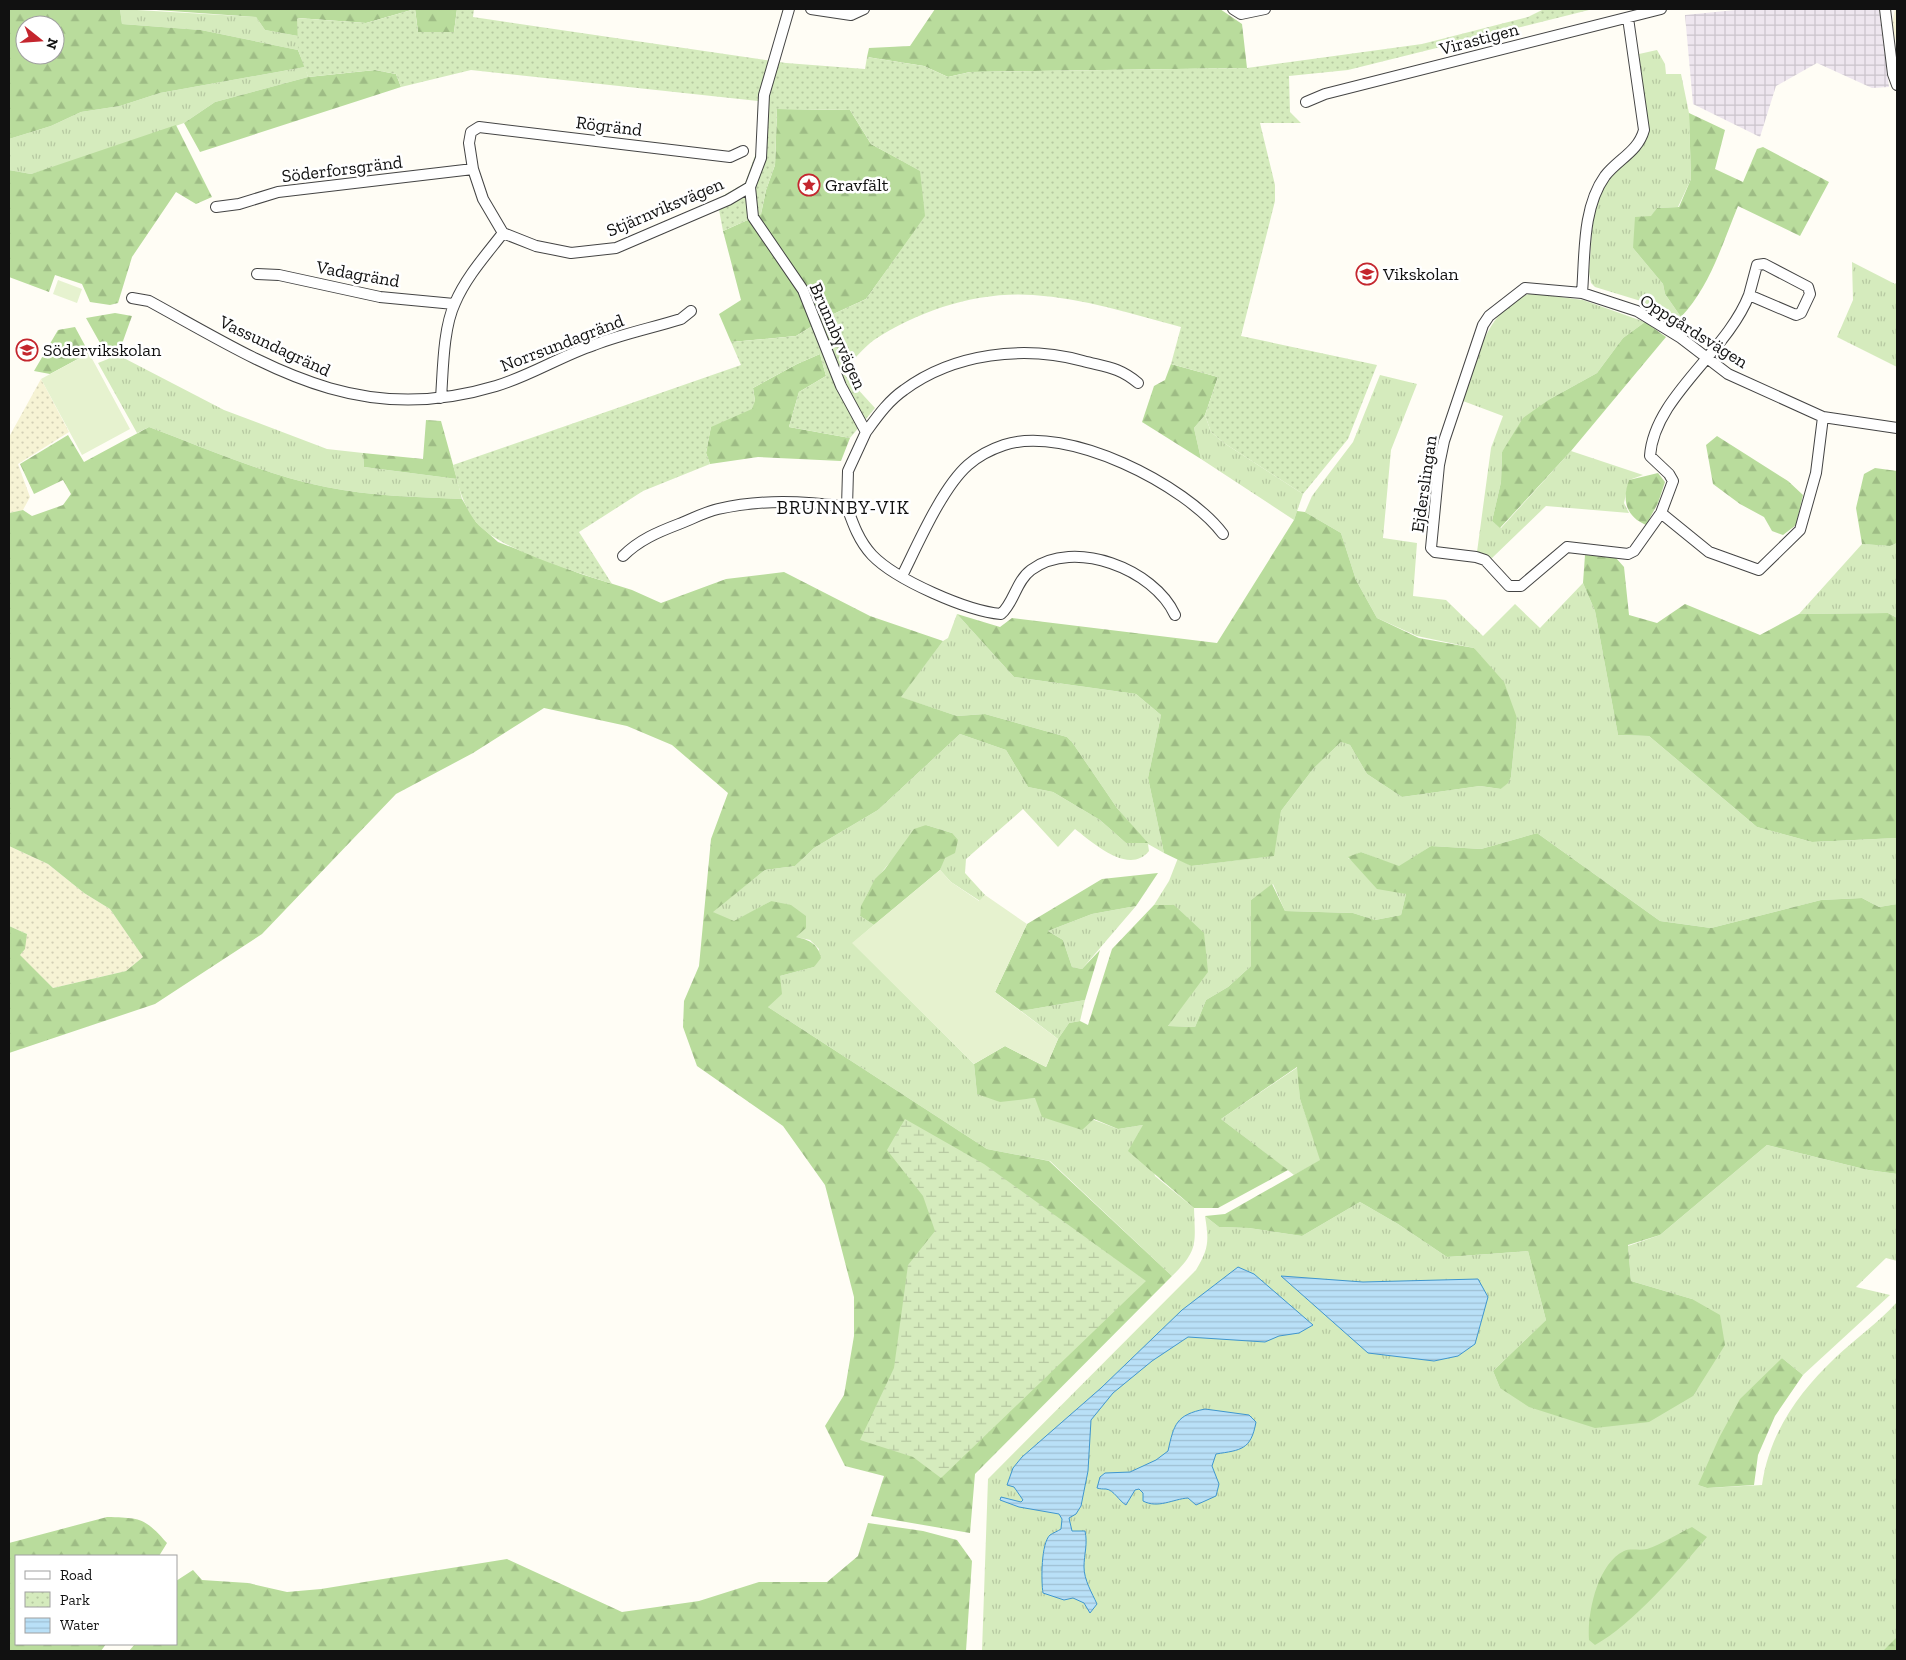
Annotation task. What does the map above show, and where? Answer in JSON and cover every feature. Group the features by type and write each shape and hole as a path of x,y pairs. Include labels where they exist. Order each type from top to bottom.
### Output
{"street":[{"name":"Brunnbyvägen","path":"789,9 766,89 761,158 750,187 753,217 803,290 841,386 866,432"},
{"path":"811,9 851,15 864,9"},
{"path":"1233,9 1241,14 1265,9"},
{"name":"Virastigen","path":"1306,102 1338,90 1661,9"},
{"path":"1885,9 1893,74 1897,85"},
{"path":"1582,293 1588,226 1596,192 1606,175 1641,141 1644,130 1628,18"},
{"name":"Rögränd","path":"472,169 469,143 471,132 478,127 730,157 743,151"},
{"path":"441,398 444,349 454,304 479,263 503,233 483,199 472,169"},
{"name":"Söderforsgränd","path":"216,207 239,204 278,192 472,169"},
{"name":"Stjärnviksvägen","path":"503,233 536,246 571,252 616,248 728,200 750,187"},
{"path":"1749,295 1796,315 1801,313 1810,294 1808,288 1764,264 1757,265 1744,308 1709,358 1663,412 1650,445 1650,456 1669,474 1673,481 1661,513 1709,552 1753,570 1759,570 1800,530 1816,473 1823,417"},
{"name":"Vadagränd","path":"257,274 279,275 380,297 454,304"},
{"name":"Ejderslingan","path":"1582,293 1525,288 1490,316 1483,325 1444,441 1439,465 1431,548 1435,552 1476,557 1485,560 1509,586 1521,586 1567,547 1628,554 1634,550 1661,513"},
{"name":"Oppgårdsvägen","path":"1582,293 1637,311 1741,380 1823,417 1897,428"},
{"name":"Vassundagränd","path":"132,298 149,301 254,359 317,386 339,392 393,401 441,398"},
{"name":"Norrsundagränd","path":"441,398 497,386 594,344 681,319 692,311"},
{"path":"1138,383 1124,371 1066,356 1034,353 998,355 966,360 931,373 903,390 884,408 866,432 848,471 847,507 856,532 872,555 902,576 951,600 990,613 1001,614 1008,608 1015,590 1030,571 1048,561 1068,556 1113,564 1137,576 1168,600 1175,615"},
{"path":"902,576 944,496 967,466 1005,444 1040,441 1089,450 1147,473 1210,518 1223,534"},
{"path":"623,556 634,545 652,534 717,510 768,501 815,503 847,507"}],"shaded area":[{"path":"1746,9 1879,9 1889,87 1872,88 1817,63 1776,86 1760,137 1693,104 1685,15"},
{"path":"1895,9 1897,9 1897,46 1892,24"},
{"path":"41,379 69,432 18,464 30,497 23,510 9,513 9,437"},
{"path":"9,846 48,864 84,893 110,909 143,957 126,971 53,988 19,955 27,934 9,926"}],"green space":[{"path":"9,9 120,9 122,24 201,30 298,50 305,67 160,93 120,106 81,112 51,126 9,139"},
{"path":"120,9 256,17 265,30 298,36 298,50 201,30 122,24"},
{"path":"142,9 415,9 366,23 298,18 298,36 265,30 256,17"},
{"path":"415,9 457,9 454,32 418,32"},
{"path":"415,9 418,32 454,32 457,9 474,9 473,17 786,63 865,69 867,57 924,66 948,77 970,72 1247,68 1422,44 1528,17 1544,9 1593,9 1348,70 1289,76 1290,112 1301,123 1260,123 1275,185 1275,201 1241,336 1377,365 1348,439 1303,494 1224,443 1211,432 1205,415 1218,377 1171,364 1181,327 1070,299 1033,295 992,296 950,305 910,320 874,340 862,351 842,372 875,408 850,438 789,427 799,392 826,376 820,354 753,388 755,401 752,409 711,427 706,453 710,464 643,491 579,532 612,584 539,559 486,532 471,516 464,502 453,465 741,365 731,342 796,336 827,317 866,299 925,216 920,171 871,144 850,110 777,109 775,165 766,190 761,214 723,231 717,199 745,183 757,150 758,101 471,70 401,87 396,74 375,70 308,77 298,50 297,18 366,23"},
{"path":"935,9 1220,9 1242,24 1247,68 970,72 948,77 924,66 867,57 869,48 910,46"},
{"path":"1657,50 1665,64 1666,74 1681,74 1689,113 1691,179 1678,207 1657,208 1633,248 1663,284 1665,294 1681,317 1674,325 1644,302 1595,287 1591,283 1589,272 1593,218 1601,193 1608,179 1636,151 1648,131 1639,54"},
{"path":"305,67 308,77 215,102 184,123 85,158 31,174 9,170 9,139 51,126 81,112 120,106 160,93"},
{"path":"375,70 396,74 401,87 200,152 184,123 215,102 308,77"},
{"path":"777,109 850,110 871,144 921,171 926,216 866,299 827,317 796,336 731,342 719,314 741,300 723,231 761,214 766,190 775,165"},
{"path":"1689,113 1725,130 1715,169 1743,182 1757,149 1763,147 1829,182 1800,236 1738,206 1708,279 1681,317 1665,294 1663,284 1633,248 1635,217 1651,216 1657,208 1679,207 1691,179"},
{"path":"176,125 212,197 196,204 176,192 132,257 118,303 110,305 90,302 82,284 55,275 49,292 9,277 9,170 31,174"},
{"path":"1852,262 1895,284 1897,282 1897,367 1837,337 1853,300"},
{"path":"58,280 82,289 77,303 53,294"},
{"path":"1531,293 1583,300 1645,322 1623,338 1597,373 1550,399 1502,452 1501,482 1492,521 1501,528 1571,451 1643,475 1629,480 1624,503 1629,513 1546,506 1492,558 1477,552 1491,448 1503,416 1463,401 1479,353 1493,324 1503,311 1515,301"},
{"path":"115,313 132,316 118,355 109,359 86,318"},
{"path":"1645,322 1666,337 1571,451 1500,528 1492,521 1501,482 1502,452 1523,418 1550,399 1597,373 1623,338"},
{"path":"75,327 89,353 50,374 34,371 58,330"},
{"path":"89,353 130,429 82,455 41,379"},
{"path":"820,354 826,376 799,392 789,427 850,438 841,461 758,457 710,464 706,453 711,426 755,401 753,388"},
{"path":"118,355 224,410 327,449 363,453 364,467 457,479 462,499 377,494 326,487 281,476 149,427 137,433 98,363"},
{"path":"1171,364 1218,377 1205,415 1194,428 1201,459 1142,422 1154,386 1165,380"},
{"path":"1380,375 1417,384 1391,450 1383,538 1417,543 1413,596 1446,600 1483,636 1515,604 1540,628 1583,583 1595,611 1618,735 1649,736 1757,827 1812,842 1897,838 1897,904 1879,907 1862,898 1821,900 1711,928 1660,921 1537,833 1481,849 1431,846 1399,867 1361,852 1348,858 1406,894 1401,915 1375,920 1353,913 1285,911 1273,884 1251,900 1251,966 1228,987 1206,1000 1195,1027 1168,1026 1183,1003 1174,905 1154,905 1169,881 1178,858 1191,866 1273,856 1281,811 1313,769 1341,742 1350,745 1367,774 1402,797 1480,786 1501,789 1511,777 1517,718 1474,648 1417,636 1377,618 1356,580 1341,533 1305,512 1312,496 1353,442"},
{"path":"1205,415 1211,432 1224,443 1303,494 1294,520 1201,459 1194,428"},
{"path":"426,420 441,421 457,479 364,467 363,453 423,459"},
{"path":"149,427 258,468 303,482 377,494 462,499 476,522 498,542 581,574 632,590 661,603 726,579 784,572 870,616 943,641 901,697 957,716 985,714 1067,737 1117,808 1148,843 1126,843 1100,820 1053,792 1028,787 1006,750 960,734 878,810 814,848 795,866 765,870 713,912 734,921 771,901 791,905 806,916 806,928 796,937 813,943 818,949 821,958 814,967 780,976 782,994 768,1007 987,1149 1049,1161 1172,1276 975,1474 970,1533 871,1516 884,1476 845,1466 825,1426 844,1395 854,1336 854,1297 825,1185 783,1126 697,1066 683,1027 684,1001 699,966 711,839 728,793 672,745 627,726 544,708 473,753 396,794 262,934 155,1004 9,1053 9,926 27,934 25,949 20,955 53,988 126,971 143,957 110,909 84,893 48,864 9,846 9,513 23,510 32,516 63,505 71,494 63,480 34,494 20,464 68,435 84,462"},
{"path":"1717,436 1788,481 1803,495 1796,525 1783,535 1772,531 1764,517 1740,504 1713,484 1706,445"},
{"path":"1875,468 1897,471 1897,543 1890,546 1862,544 1856,508 1864,474"},
{"path":"1658,473 1665,482 1658,503 1646,525 1634,517 1627,506 1627,487 1629,480"},
{"path":"1297,511 1305,512 1341,533 1356,580 1377,618 1419,638 1474,648 1504,682 1517,718 1511,777 1508,783 1501,789 1480,786 1402,797 1367,774 1350,745 1341,742 1313,769 1281,811 1274,856 1191,866 1164,853 1148,778 1161,715 1136,694 1014,677 957,614 1000,627 1012,618 1217,643 1294,520"},
{"path":"1897,543 1897,618 1888,613 1799,614 1862,544 1890,546"},
{"path":"1585,555 1616,558 1624,567 1629,615 1657,623 1685,604 1760,635 1799,614 1888,613 1897,618 1897,838 1812,842 1757,827 1649,736 1618,735 1595,611 1583,583"},
{"path":"957,614 1014,677 1136,694 1161,715 1148,778 1164,853 1148,844 1149,851 1141,858 1131,860 1121,858 1101,848 1075,829 1058,847 1023,809 966,859 965,873 985,895 980,901 951,882 940,870 952,833 926,825 877,878 863,903 860,916 874,925 853,943 974,1064 977,1094 1019,1099 1036,1098 1118,1129 1143,1125 1155,1176 1194,1208 1194,1245 1187,1259 1172,1276 1050,1161 987,1149 768,1007 780,976 814,967 819,949 810,940 796,937 771,901 734,922 712,912 765,870 795,866 814,848 878,810 960,734 1006,750 1028,787 1053,792 1100,820 1126,843 1147,843 1117,808 1067,737 985,714 957,716 900,697 943,641 948,638"},
{"path":"926,825 952,833 958,840 955,853 945,858 940,870 874,925 860,916 861,906 875,879 885,869 914,829"},
{"path":"1537,833 1660,921 1711,928 1821,900 1862,898 1879,907 1897,904 1897,1174 1868,1170 1767,1145 1660,1235 1628,1245 1631,1281 1692,1299 1720,1315 1725,1345 1693,1396 1649,1422 1595,1428 1529,1407 1500,1388 1493,1371 1546,1320 1528,1251 1447,1257 1398,1224 1360,1202 1302,1236 1249,1228 1219,1227 1205,1216 1225,1214 1320,1160 1300,1099 1297,1067 1221,1119 1288,1170 1218,1208 1194,1208 1128,1151 1143,1125 1118,1129 1094,1119 1082,1130 1042,1117 1035,1098 1000,1102 977,1094 974,1064 1005,1046 1046,1067 1058,1039 1069,1023 1080,1021 1088,1025 1112,949 1154,905 1174,905 1204,933 1208,972 1168,1026 1195,1027 1206,1000 1228,987 1251,966 1251,900 1272,884 1285,911 1353,913 1375,920 1401,915 1406,894 1377,889 1348,857 1361,852 1399,866 1431,846 1481,849"},
{"path":"940,870 951,882 979,901 985,895 1027,924 995,992 1058,1039 1046,1067 1005,1046 974,1064 852,943"},
{"path":"1158,873 1136,906 1092,914 1048,931 1063,940 1072,967 1082,969 1100,950 1085,1000 1021,1011 995,992 1027,924 1102,879"},
{"path":"1136,906 1082,969 1072,967 1063,940 1048,931 1092,914"},
{"path":"1085,1000 1080,1021 1069,1023 1058,1039 1021,1011"},
{"path":"1298,1067 1300,1099 1321,1160 1294,1175 1221,1119"},
{"path":"905,1119 984,1164 1146,1281 941,1478 913,1457 860,1440 894,1368 908,1265 935,1231 923,1196 887,1150"},
{"path":"1767,1145 1868,1170 1897,1174 1897,1261 1886,1258 1856,1287 1890,1295 1803,1375 1782,1358 1698,1485 1707,1488 1762,1485 1771,1449 1778,1432 1797,1400 1835,1358 1897,1302 1897,1638 1885,1651 982,1651 988,1479 1196,1270 1207,1244 1205,1216 1219,1227 1249,1228 1302,1236 1360,1202 1398,1224 1447,1257 1528,1251 1546,1320 1493,1371 1500,1388 1692,1299 1631,1281 1628,1246 1660,1235"},
{"path":"1782,1358 1803,1375 1775,1416 1758,1455 1754,1485 1707,1488 1698,1485 1719,1438 1740,1399"},
{"path":"107,1517 141,1521 153,1528 167,1543 160,1555 15,1555 15,1645 105,1645 101,1651 9,1651 9,1543"},
{"path":"868,1523 923,1531 957,1540 972,1561 966,1651 129,1651 134,1645 178,1645 178,1580 193,1570 202,1580 248,1583 287,1592 321,1589 507,1559 622,1612 699,1601 759,1582 827,1582 858,1556"},
{"path":"1692,1527 1707,1537 1669,1580 1639,1611 1609,1636 1595,1645 1589,1640 1590,1617 1596,1591 1607,1567 1615,1557 1626,1550 1644,1550 1653,1547"},
{"path":"1897,1637 1897,1651 1884,1651 1884,1650"}],"water":[{"path":"1238,1267 1254,1274 1313,1325 1299,1333 1279,1336 1265,1342 1188,1337 1152,1361 1113,1393 1091,1420 1088,1471 1081,1506 1076,1514 1069,1518 1072,1531 1085,1531 1084,1572 1097,1604 1090,1613 1084,1603 1073,1598 1064,1600 1043,1593 1042,1571 1045,1546 1050,1535 1061,1529 1062,1519 1059,1514 1019,1507 1000,1500 1001,1497 1021,1502 1023,1500 1014,1487 1007,1485 1013,1468 1022,1457 1101,1388 1182,1310"},
{"path":"1281,1276 1363,1282 1478,1279 1488,1297 1475,1344 1458,1356 1434,1361 1368,1353"},
{"path":"1205,1409 1249,1415 1256,1422 1251,1438 1244,1447 1216,1454 1212,1466 1219,1484 1216,1496 1196,1505 1188,1498 1154,1504 1143,1501 1143,1493 1139,1489 1135,1490 1126,1505 1112,1491 1097,1488 1100,1477 1105,1473 1130,1472 1156,1460 1168,1451 1172,1434 1178,1422 1188,1414"}],"place":[{"name":"Gravfält","path":"809,185"},
{"name":"Vikskolan","path":"1367,274"},
{"name":"Södervikskolan","path":"27,350"}],"district":[{"name":"BRUNNBY-VIK","path":"843,507"}]}
